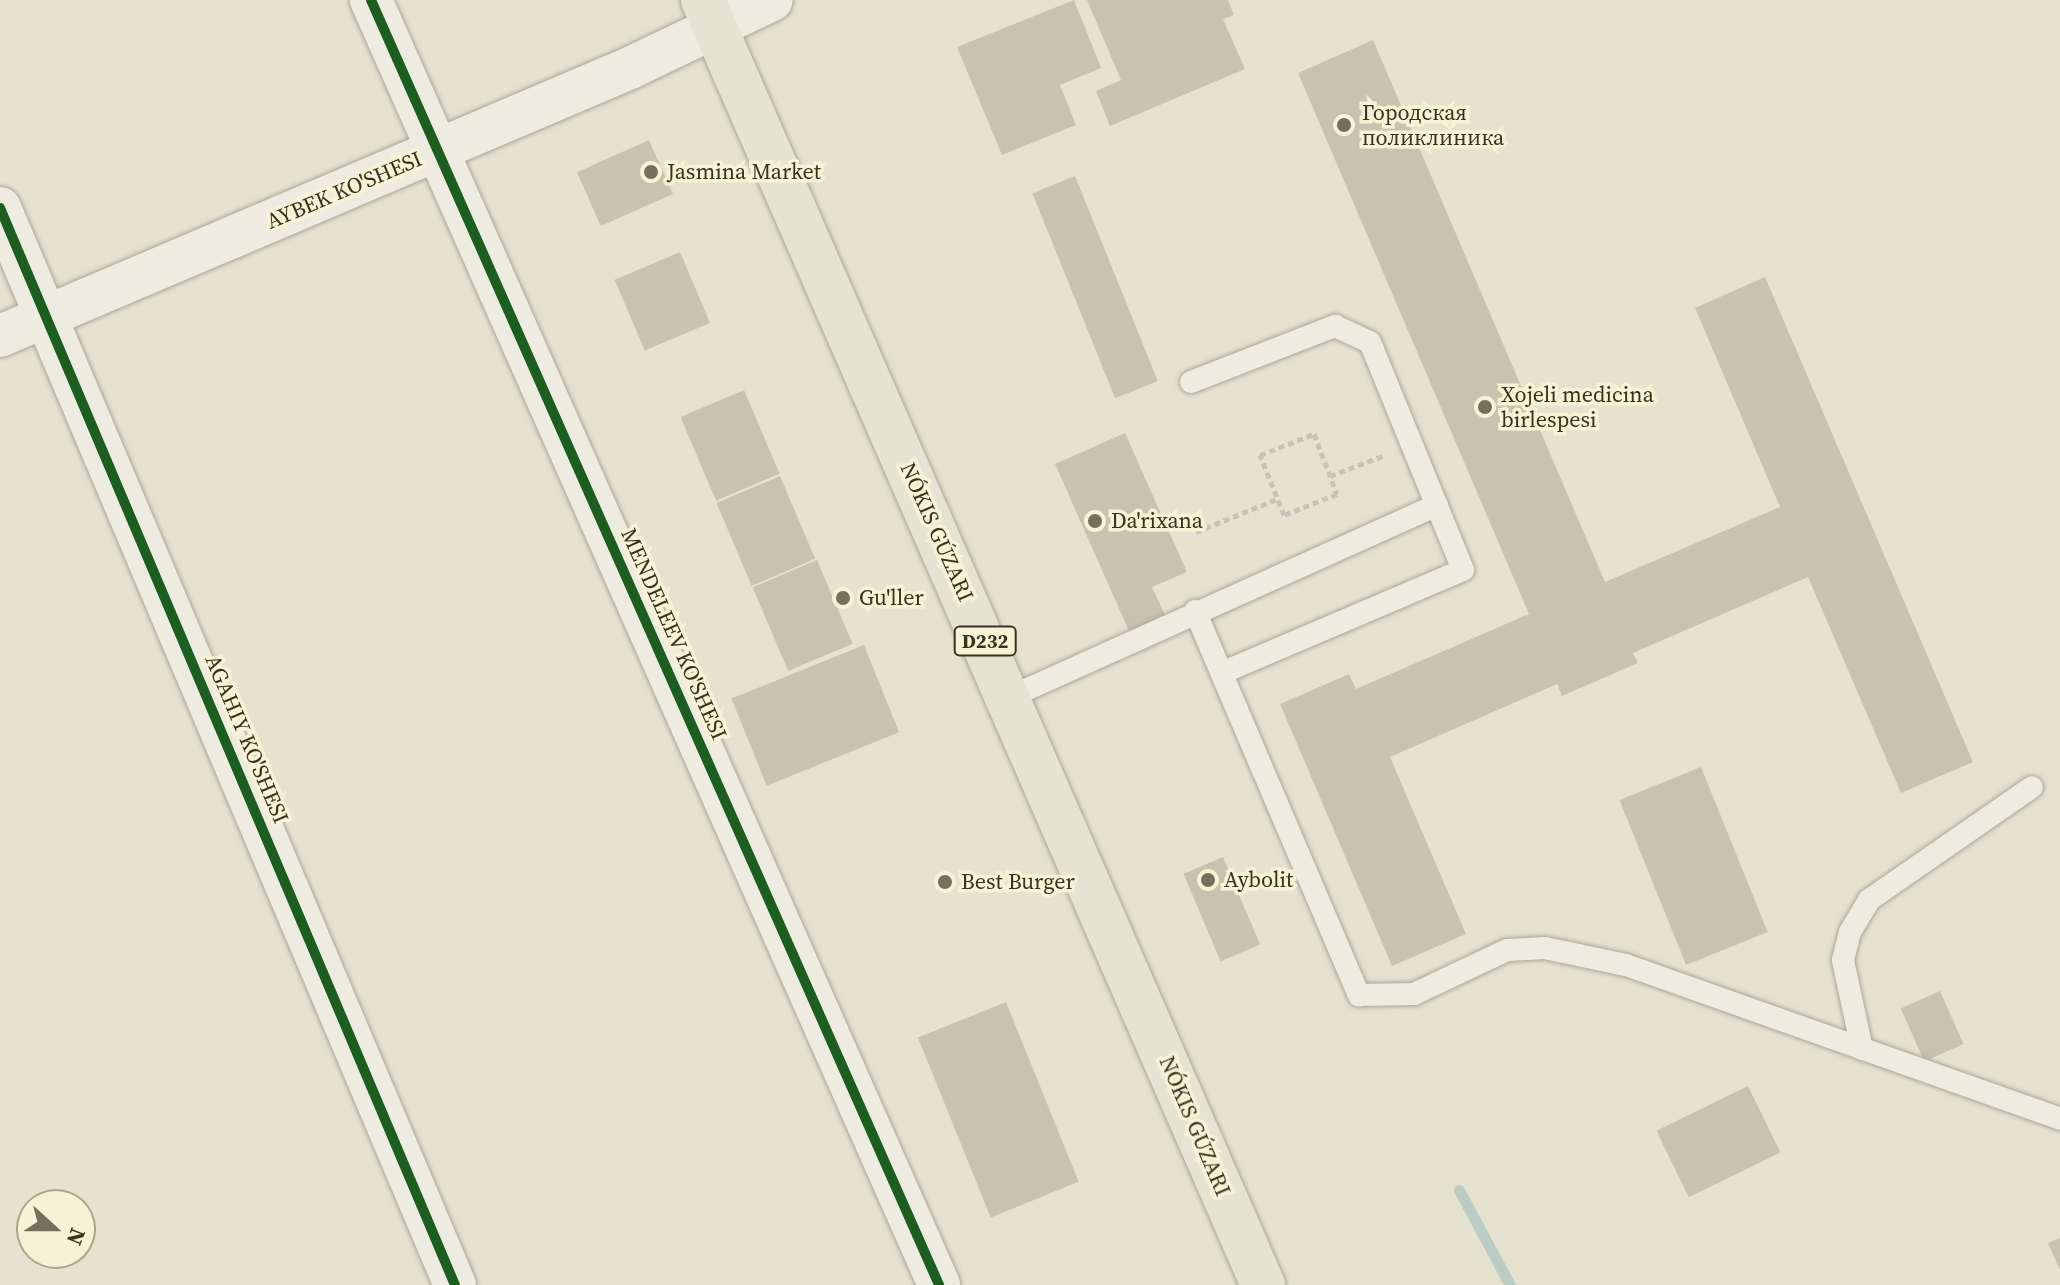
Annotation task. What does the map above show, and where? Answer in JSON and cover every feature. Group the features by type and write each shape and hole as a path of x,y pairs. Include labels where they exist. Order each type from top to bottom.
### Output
{"main road":[{"name":"D232","path":"708,13 1010,697 1263,1285"}],"street":[{"name":"MENDELEEV KO'SHESI","path":"371,0 939,1285"},
{"name":"AYBEK KO'SHESI","path":"0,336 438,150 708,13 772,0"},
{"name":"AGAHIY KO'SHESI","path":"0,208 455,1285"}],"lane":[{"path":"1191,382 1335,326 1370,342 1463,570 1222,673"},
{"path":"1010,697 1195,611 1437,505"},
{"path":"1195,611 1359,995 1414,994 1507,950 1545,948 1626,965 2060,1119"},
{"path":"1862,1049 1843,960 1850,932 1869,900 2032,787"}],"path":[{"path":"1314,434 1337,494 1284,515 1277,499 1260,455 1314,434"},
{"path":"1330,476 1412,444"},
{"path":"1196,532 1277,499"}],"building":[{"path":"1074,0 1101,68 1060,85 1076,125 1002,155 957,47"},
{"path":"1087,0 1228,0 1234,15 1223,19 1245,69 1110,126 1096,91 1121,80"},
{"name":"Xojeli medicina birlespesi","path":"1373,40 1605,582 1780,507 1695,308 1765,277 1973,762 1901,793 1808,577 1633,653 1638,663 1562,696 1557,684 1390,757 1466,934 1392,966 1280,704 1349,674 1356,689 1529,614 1298,73"},
{"path":"649,140 673,194 601,226 577,172"},
{"path":"1075,176 1158,381 1115,398 1032,193"},
{"path":"680,252 710,323 645,351 615,280"},
{"path":"744,390 780,474 716,501 680,417"},
{"path":"1125,433 1187,572 1152,587 1165,615 1129,631 1055,464"},
{"path":"780,476 815,559 752,586 716,503"},
{"path":"817,560 853,644 788,671 753,587"},
{"path":"864,645 899,732 767,786 731,699"},
{"path":"1701,767 1768,932 1686,965 1619,800"},
{"path":"1223,857 1260,944 1221,961 1183,874"},
{"path":"1940,991 1964,1044 1924,1061 1901,1008"},
{"path":"1006,1002 1079,1182 991,1217 918,1038"},
{"path":"1748,1086 1780,1153 1689,1197 1656,1131"},
{"path":"2060,1238 2060,1270 2048,1243"}],"waterway":[{"path":"1459,1190 1510,1285"}],"cycle path":[{"path":"371,0 939,1285"},
{"path":"0,208 455,1285"}],"place":[{"name":"Городская поликлиника","path":"1344,125"},
{"name":"Jasmina Market","path":"651,172"},
{"name":"Xojeli medicina birlespesi","path":"1485,407"},
{"name":"Da'rixana","path":"1095,521"},
{"name":"Gu'ller","path":"843,598"},
{"name":"Aybolit","path":"1208,880"},
{"name":"Best Burger","path":"945,882"}]}
